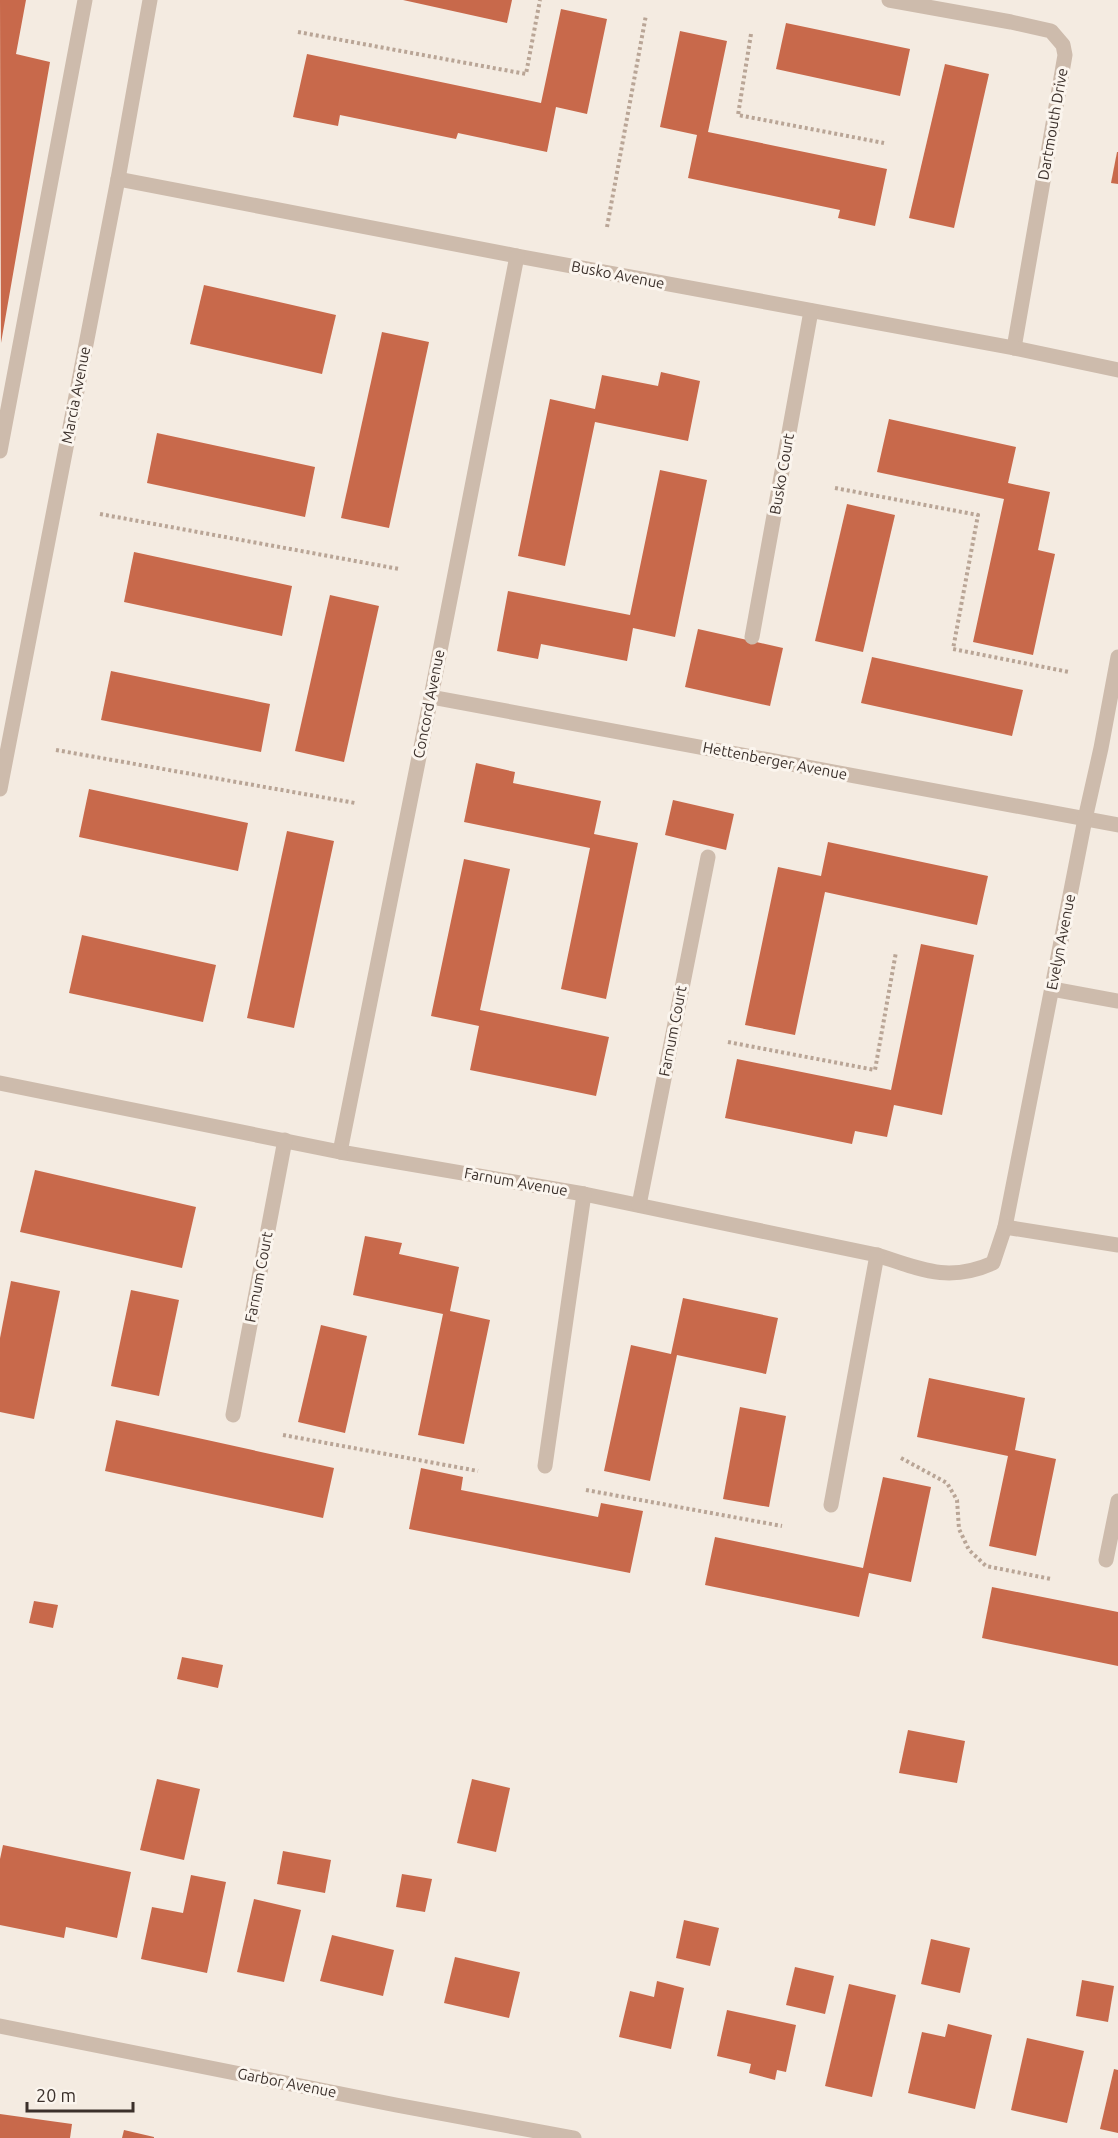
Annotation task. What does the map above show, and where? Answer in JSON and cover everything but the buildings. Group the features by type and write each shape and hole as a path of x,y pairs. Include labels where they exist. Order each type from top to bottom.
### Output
{"street":[{"path":"0,451 86,0"},
{"name":"Marcia Avenue","path":"0,789 118,179 150,0"},
{"name":"Dartmouth Drive","path":"889,0 1051,31 1064,45 1065,56 1014,348"},
{"name":"Busko Avenue","path":"118,179 1014,348 1118,370"},
{"name":"Concord Avenue","path":"340,1152 517,256"},
{"name":"Busko Court","path":"752,637 811,311"},
{"name":"Evelyn Avenue","path":"1005,1227 1118,657"},
{"name":"Hettenberger Avenue","path":"431,697 1118,825"},
{"name":"Farnum Court","path":"639,1205 708,857"},
{"path":"1052,989 1118,1001"},
{"name":"Farnum Avenue","path":"0,1083 340,1152 639,1205 877,1255 921,1269 946,1274 975,1271 993,1263 1005,1227"},
{"name":"Farnum Court","path":"233,1415 285,1140"},
{"path":"545,1466 584,1194"},
{"path":"1005,1227 1118,1245"},
{"path":"831,1505 877,1255"},
{"path":"1106,1560 1118,1501"},
{"name":"Garbor Avenue","path":"0,2026 574,2138"}],"path":[{"path":"298,32 526,74 540,0"},
{"path":"607,227 646,15"},
{"path":"751,34 738,115 884,143"},
{"path":"835,488 978,515 953,649 1069,672"},
{"path":"99,514 399,569"},
{"path":"56,750 355,803"},
{"path":"728,1042 875,1070 896,952"},
{"path":"283,1435 478,1471"},
{"path":"901,1458 947,1483 957,1500 959,1529 969,1550 986,1566 1051,1579"},
{"path":"586,1490 782,1526"}]}
